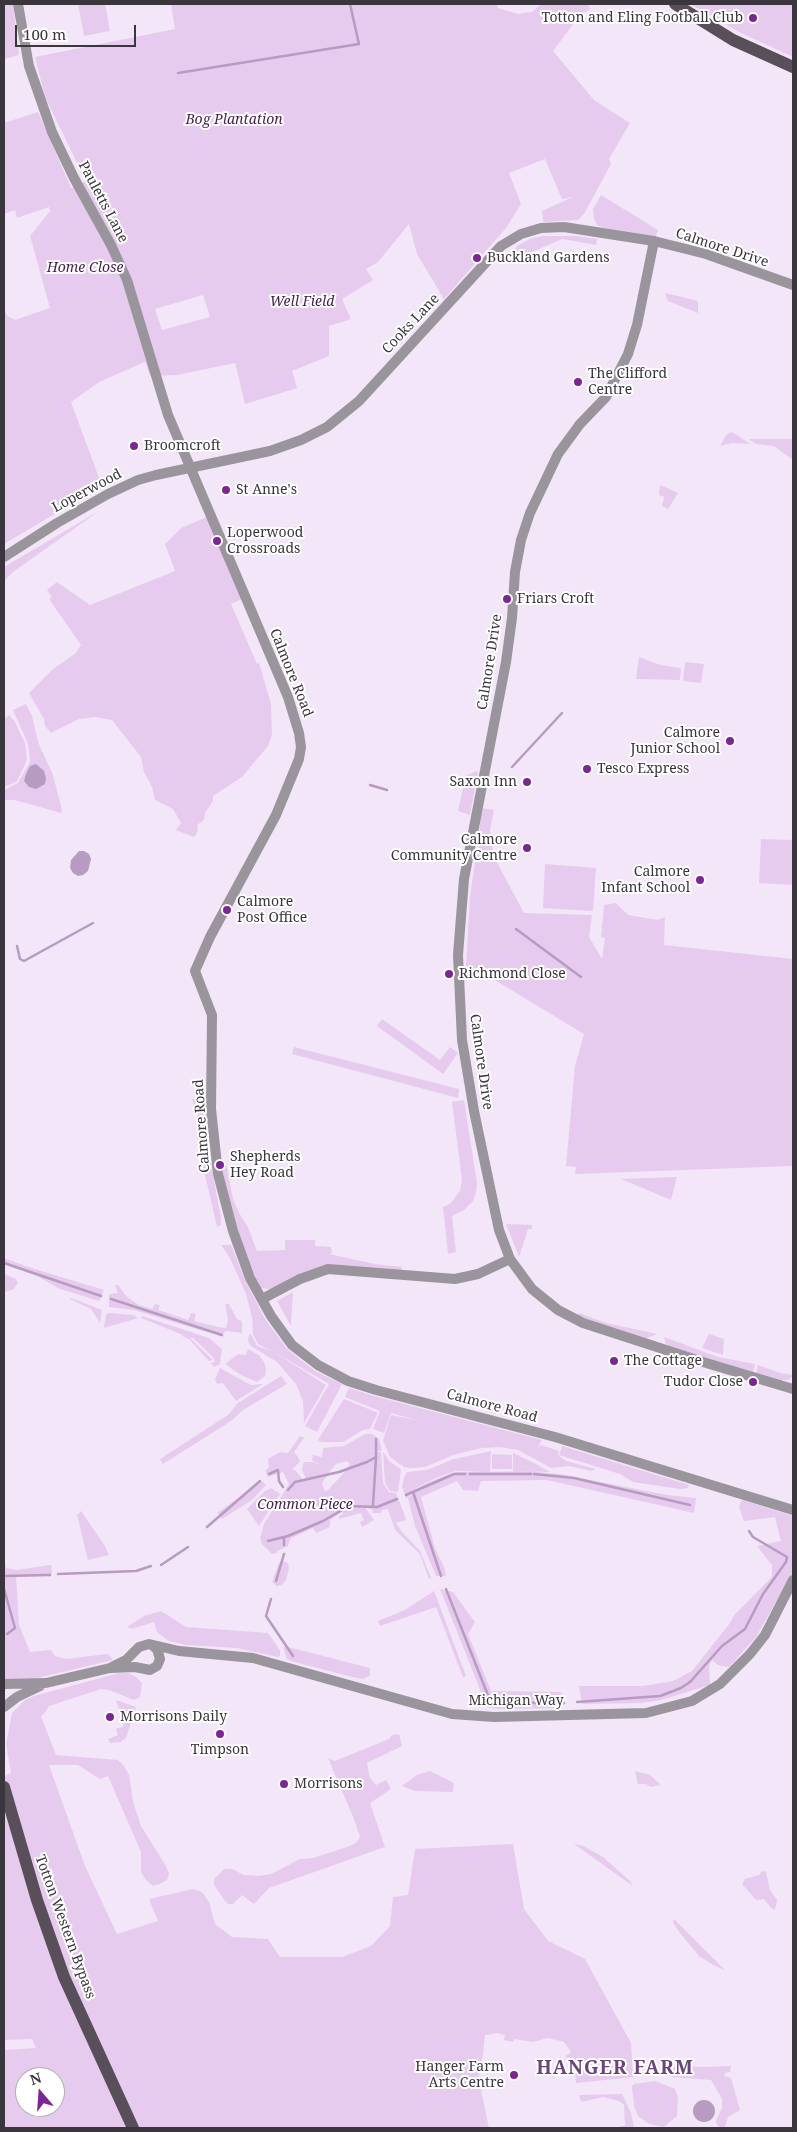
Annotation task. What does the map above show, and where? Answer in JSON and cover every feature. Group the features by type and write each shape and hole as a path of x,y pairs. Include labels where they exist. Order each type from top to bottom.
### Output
{"main road":[{"path":"675,4 733,40 793,67"},
{"name":"Totton Western Bypass","path":"4,1787 36,1900 64,1977 133,2128"}],"street":[{"name":"Pauletts Lane","path":"18,4 25,52 38,96 70,170 112,245 127,280 166,410 190,468"},
{"name":"Cooks Lane","path":"190,468 282,448 316,434 341,417 384,374 489,258 511,238 541,228 564,227 654,241"},
{"name":"Calmore Drive","path":"793,285 706,254 654,241 642,304 628,354 606,396 580,424 558,454 542,485 526,525 516,572 506,662 472,828 464,879 458,955 462,1040 472,1103 496,1218 510,1259 522,1277 558,1310 583,1323 793,1389"},
{"name":"Loperwood","path":"4,557 39,533 122,487 146,477 190,468"},
{"name":"Calmore Road","path":"190,468 288,697 297,723 301,747 299,759 270,826 227,904 200,957 195,972 212,1015 211,1109 218,1174 238,1248 277,1326 292,1345 318,1365 348,1381 554,1437 793,1510"},
{"path":"262,1299 306,1276 328,1269 455,1278 478,1274 510,1259"},
{"name":"Michigan Way","path":"152,1646 185,1652 253,1658 452,1714 494,1717 646,1713 692,1701 720,1684 750,1654 764,1635 793,1580"},
{"path":"4,1684 46,1683 110,1668 150,1670 158,1663 159,1652 152,1646 142,1645 126,1660 110,1668"},
{"path":"135,1652 135,1662 140,1668"},
{"name":"Michigan Way","path":"158,1663 171,1656 185,1652"},
{"path":"4,1707 17,1697 46,1683"}],"green space":[{"path":"4,4 13,4 19,55 4,59"},
{"path":"78,4 105,4 110,31 84,36"},
{"path":"171,4 497,4 498,8 518,14 532,12 541,4 588,4 590,9 580,15 553,51 594,100 630,123 609,159 611,164 584,214 578,220 544,222 542,211 573,197 562,199 545,159 509,173 521,204 506,228 444,299 417,254 409,224 378,262 366,269 373,280 342,299 351,319 329,326 329,356 292,371 297,388 245,404 235,363 177,375 150,376 145,362 99,382 71,402 102,486 4,544 4,309 7,316 15,320 50,308 30,236 50,211 49,207 17,218 15,210 4,214 4,123 38,112 71,188 86,181 45,97 35,57 175,29","holes":["203,295 210,317 162,330 155,309"]},
{"name":"Totton and Eling Football Club","path":"690,4 793,4 793,57 737,31"},
{"path":"601,195 658,230 656,236 604,228 597,225 593,209"},
{"path":"542,236 576,236 597,239 596,245 562,239 530,253 509,258 517,246 530,239"},
{"path":"665,293 698,301 698,313 668,301"},
{"path":"731,432 750,444 732,443 720,446 726,435"},
{"path":"749,439 793,439 793,460 774,446 756,444"},
{"path":"660,485 678,493 668,509 662,506 664,497 659,495"},
{"path":"99,511 13,572 4,581 4,567"},
{"path":"207,517 242,599 231,604 257,664 259,663 271,704 272,735 268,746 242,777 213,796 213,801 205,813 204,820 197,825 198,831 194,837 176,830 181,823 173,809 155,800 152,787 144,772 141,757 112,720 96,717 79,719 51,733 45,726 44,719 29,693 53,669 76,653 81,645 49,599 52,597 47,590 57,582 90,605 175,571 165,544 181,528"},
{"path":"639,657 660,665 681,668 680,680 636,679"},
{"path":"685,662 704,664 701,683 683,681"},
{"path":"26,704 32,716 38,742 53,775 62,810 61,813 15,800 4,800 4,790 18,783 30,762 28,744 13,710"},
{"path":"9,715 15,722 25,743 27,760 17,781 4,787 4,719"},
{"path":"476,771 478,772 470,815 458,811 466,776"},
{"path":"481,808 494,810 490,830 493,855 524,913 592,915 589,937 602,959 605,938 601,937 604,905 616,903 628,915 658,920 665,917 664,945 793,959 793,1166 575,1174 576,1167 566,1166 575,1066 584,1034 488,976 466,966 470,896 476,855 478,855"},
{"path":"761,839 793,840 793,885 759,883"},
{"path":"545,864 596,868 593,911 543,908"},
{"path":"382,1019 440,1060 450,1047 458,1053 443,1074 377,1026"},
{"path":"294,1047 459,1089 458,1098 292,1054"},
{"path":"202,1098 210,1159 221,1218 221,1225 217,1227 204,1170 197,1114 192,1099"},
{"path":"464,1100 477,1183 473,1201 464,1210 452,1216 456,1252 448,1254 443,1207 450,1204 460,1191 462,1179 452,1102"},
{"path":"226,1162 233,1199 248,1227 257,1251 285,1250 285,1240 315,1240 315,1246 331,1247 332,1253 329,1254 375,1264 402,1267 401,1271 334,1265 270,1289 261,1288 244,1252 226,1189 221,1163"},
{"path":"677,1177 671,1200 621,1179"},
{"path":"506,1224 532,1225 532,1229 528,1229 519,1257"},
{"path":"221,1245 231,1245 245,1280 265,1319 287,1349 315,1371 342,1384 317,1432 305,1426 329,1384 274,1352 326,1385 304,1423 303,1401 296,1384 277,1362 251,1346 248,1341 251,1334 257,1346 272,1351 259,1345 253,1335 252,1317 246,1294 230,1258"},
{"path":"4,1258 104,1290 99,1301 60,1289 37,1276 4,1264"},
{"path":"4,1274 16,1279 18,1283 13,1290 4,1292"},
{"path":"115,1285 118,1285 127,1297 139,1305 152,1309 155,1304 160,1305 158,1310 188,1320 191,1313 196,1314 194,1321 218,1327 226,1328 228,1319 225,1304 229,1304 237,1319 242,1321 242,1333 226,1331 220,1336 134,1310 109,1307 109,1294 118,1293"},
{"path":"293,1292 291,1326 277,1301"},
{"path":"71,1298 102,1310 100,1323 91,1309"},
{"path":"579,1313 606,1323 657,1334 645,1339 577,1316"},
{"path":"106,1314 133,1315 138,1318 104,1328"},
{"path":"142,1316 209,1338 222,1349 220,1364 214,1367 211,1363 215,1362 213,1357 193,1338 190,1338 213,1360 209,1361 183,1335 141,1318"},
{"path":"709,1334 724,1339 723,1355 702,1348"},
{"path":"664,1337 718,1357 755,1364 753,1372 670,1347 666,1344"},
{"path":"248,1349 259,1355 266,1368 265,1376 257,1382 241,1375 225,1364 238,1354 246,1355"},
{"path":"758,1365 793,1376 788,1380 780,1380 756,1373"},
{"path":"220,1368 251,1385 263,1384 236,1401 223,1383 217,1384 215,1379"},
{"path":"281,1376 287,1384 243,1410 231,1421 163,1464 160,1459 228,1415 238,1403"},
{"path":"349,1388 542,1440 538,1448 541,1445 559,1451 558,1455 566,1461 596,1469 591,1471 570,1466 551,1468 518,1450 500,1447 481,1448 453,1455 425,1467 404,1467 390,1457 383,1440 391,1415 417,1420 391,1413 384,1433 373,1429 380,1411 345,1397"},
{"path":"344,1399 378,1413 370,1429 363,1430 343,1442 321,1442 318,1440"},
{"name":"Common Piece","path":"365,1434 372,1434 379,1439 382,1451 370,1450 381,1452 383,1483 389,1492 396,1493 403,1511 406,1520 396,1523 420,1551 431,1578 429,1579 420,1554 395,1530 388,1509 382,1510 381,1513 372,1513 373,1510 365,1507 374,1520 362,1527 360,1522 364,1520 361,1513 339,1519 339,1516 343,1514 342,1512 330,1520 330,1527 316,1533 313,1528 298,1535 290,1539 288,1546 277,1551 277,1553 272,1554 262,1544 260,1538 264,1524 289,1484 283,1472 268,1477 265,1471 269,1467 268,1459 280,1452 288,1453 300,1436 304,1438 294,1452 300,1462 292,1469 303,1480 306,1479 302,1470 305,1462 322,1465 312,1461 313,1455 322,1457 323,1448 344,1446","holes":["347,1461 350,1464 327,1491 324,1490 322,1483 336,1464"]},
{"path":"562,1446 689,1485 688,1488 680,1489 633,1482 620,1474 559,1455"},
{"path":"491,1451 490,1472 525,1471 560,1474 667,1495 696,1498 694,1513 547,1480 481,1481 478,1491 463,1490 457,1481 421,1497 435,1548 446,1576 436,1576 415,1526 408,1498 419,1487 456,1472 488,1472 456,1471 438,1477 418,1487 406,1499 402,1486 404,1478 407,1472 427,1470 454,1459"},
{"path":"383,1452 390,1462 401,1469 398,1492 390,1491 385,1482"},
{"path":"513,1453 534,1463 550,1472 513,1471"},
{"path":"492,1454 512,1455 512,1469 492,1469"},
{"path":"262,1481 266,1485 252,1500 222,1519 217,1513"},
{"path":"271,1488 280,1494 259,1526 247,1509 265,1491"},
{"path":"742,1500 793,1516 793,1572 756,1637 729,1667 718,1665 712,1660 709,1666 710,1685 661,1700 642,1703 582,1704 579,1686 643,1686 673,1681 692,1671 730,1623 734,1615 772,1577 772,1565 757,1546 781,1541 775,1517 744,1521 739,1507"},
{"path":"81,1511 109,1555 88,1560 77,1515"},
{"path":"4,1560 6,1568 16,1570 51,1565 52,1574 16,1575 19,1625 30,1652 51,1650 55,1656 66,1659 107,1654 113,1660 33,1679 4,1679"},
{"path":"283,1561 288,1563 289,1568 286,1580 282,1585 277,1586 272,1582 279,1563"},
{"path":"440,1589 453,1592 475,1622 468,1634 491,1691 561,1692 562,1708 498,1709 487,1707"},
{"path":"434,1591 466,1676 463,1677 436,1607 380,1626 378,1621 405,1610"},
{"path":"161,1611 186,1627 268,1633 280,1650 280,1656 237,1648 186,1645 169,1641 157,1632 154,1622 132,1629 127,1627 144,1616"},
{"path":"283,1647 370,1668 370,1676 363,1679 352,1677 291,1661 287,1659"},
{"path":"119,1673 128,1673 142,1683 140,1697 134,1700 109,1690 101,1689 49,1706 41,1716 56,1755 118,1760 124,1766 129,1775 133,1802 141,1826 169,1874 167,1880 153,1886 145,1879 141,1872 141,1852 108,1776 100,1779 78,1765 49,1765 85,1866 117,1934 158,1921 149,1899 193,1889 202,1892 209,1902 215,1924 232,1937 268,1939 280,1957 342,1957 371,1946 390,1926 393,1897 408,1895 415,1849 513,1844 524,1909 548,1941 585,1959 631,2043 633,2077 576,2083 574,2062 568,2062 566,2056 571,2052 564,2042 548,2038 533,2042 514,2039 513,2042 504,2040 505,2035 498,2033 485,2035 479,2070 479,2080 489,2128 4,2128 4,2050 36,2048 32,2039 4,2040 4,1776 11,1773 6,1744 12,1713 25,1700"},
{"path":"116,1700 136,1707 126,1738 120,1742 110,1743 108,1739 118,1735 116,1729 124,1726"},
{"path":"399,1734 402,1746 367,1763 370,1778 376,1785 386,1780 391,1789 370,1803 385,1847 269,1888 254,1904 242,1895 233,1904 228,1904 225,1901 214,1885 214,1879 224,1869 232,1869 244,1875 259,1876 271,1874 300,1859 313,1858 357,1842 360,1837 354,1819 328,1758 335,1761 389,1739 392,1735"},
{"path":"430,1771 454,1783 453,1792 415,1791 402,1786 417,1775"},
{"path":"635,1771 650,1775 661,1785 651,1787 646,1784 638,1784"},
{"path":"574,1844 583,1846 603,1857 630,1881 633,1886"},
{"path":"762,1871 766,1872 770,1890 777,1900 775,1910 764,1899 756,1900 742,1884 745,1879 759,1875"},
{"path":"673,1920 725,1970 699,1956 680,1933"},
{"path":"674,2066 731,2066 730,2072 725,2073 724,2076 731,2078 740,2110 728,2117 725,2127 720,2128 717,2125 716,2121 722,2108 722,2099 711,2080 671,2077"},
{"path":"655,2081 675,2089 678,2097 677,2116 664,2127 649,2124 638,2116 634,2106 632,2086 634,2084"},
{"path":"622,2094 631,2113 634,2128 620,2128 620,2126 625,2126 624,2105 619,2101 603,2097 581,2102 579,2095"}],"shaded area":[{"path":"36,764 44,771 46,778 45,784 36,789 29,787 24,781 30,766"},
{"path":"79,851 89,854 91,859 88,871 78,876 70,868 71,860"},
{"path":"704,2100 712,2103 715,2111 712,2119 704,2122 696,2119 693,2111 696,2103"}],"waterway":[{"path":"178,73 359,44 350,4"},
{"path":"512,767 562,713"},
{"path":"370,785 387,790"},
{"path":"17,946 20,959 24,961 93,923"},
{"path":"516,929 581,977"},
{"path":"4,1263 101,1296"},
{"path":"111,1299 222,1335"},
{"path":"376,1439 376,1457"},
{"path":"288,1490 295,1482 339,1472 376,1457 373,1505"},
{"path":"269,1474 278,1470 279,1481 283,1487"},
{"path":"406,1495 454,1474 465,1474"},
{"path":"470,1474 531,1474"},
{"path":"534,1474 574,1478 690,1505"},
{"path":"207,1527 260,1481"},
{"path":"413,1492 441,1576"},
{"path":"268,1541 288,1536 323,1521 349,1506 377,1507 397,1499"},
{"path":"577,1702 660,1696 681,1688 690,1682 722,1646 745,1629 763,1594 786,1562 787,1557 753,1537 749,1531"},
{"path":"284,1537 284,1545"},
{"path":"161,1565 188,1547"},
{"path":"276,1581 284,1554"},
{"path":"58,1574 136,1571 151,1566"},
{"path":"4,1576 50,1575"},
{"path":"4,1589 15,1628 7,1634"},
{"path":"446,1589 491,1703 564,1703"},
{"path":"271,1599 266,1616 293,1656"}],"place":[{"name":"Totton and Eling Football Club","path":"753,18"},
{"name":"Buckland Gardens","path":"477,258"},
{"name":"The Clifford Centre","path":"578,382"},
{"name":"Broomcroft","path":"134,446"},
{"name":"St Anne's","path":"226,490"},
{"name":"Loperwood Crossroads","path":"217,541"},
{"name":"Friars Croft","path":"507,599"},
{"name":"Calmore Junior School","path":"730,741"},
{"name":"Tesco Express","path":"587,769"},
{"name":"Saxon Inn","path":"527,782"},
{"name":"Calmore Community Centre","path":"527,848"},
{"name":"Calmore Infant School","path":"700,880"},
{"name":"Calmore Post Office","path":"227,910"},
{"name":"Richmond Close","path":"449,974"},
{"name":"Shepherds Hey Road","path":"220,1165"},
{"name":"The Cottage","path":"614,1361"},
{"name":"Tudor Close","path":"753,1382"},
{"name":"Morrisons Daily","path":"110,1717"},
{"name":"Timpson","path":"220,1734"},
{"name":"Morrisons","path":"284,1784"},
{"name":"Hanger Farm Arts Centre","path":"514,2075"}],"district":[{"name":"HANGER FARM","path":"615,2069"}],"park label":[{"name":"Bog Plantation","path":"234,120"},
{"name":"Home Close","path":"85,268"},
{"name":"Well Field","path":"302,302"}]}
